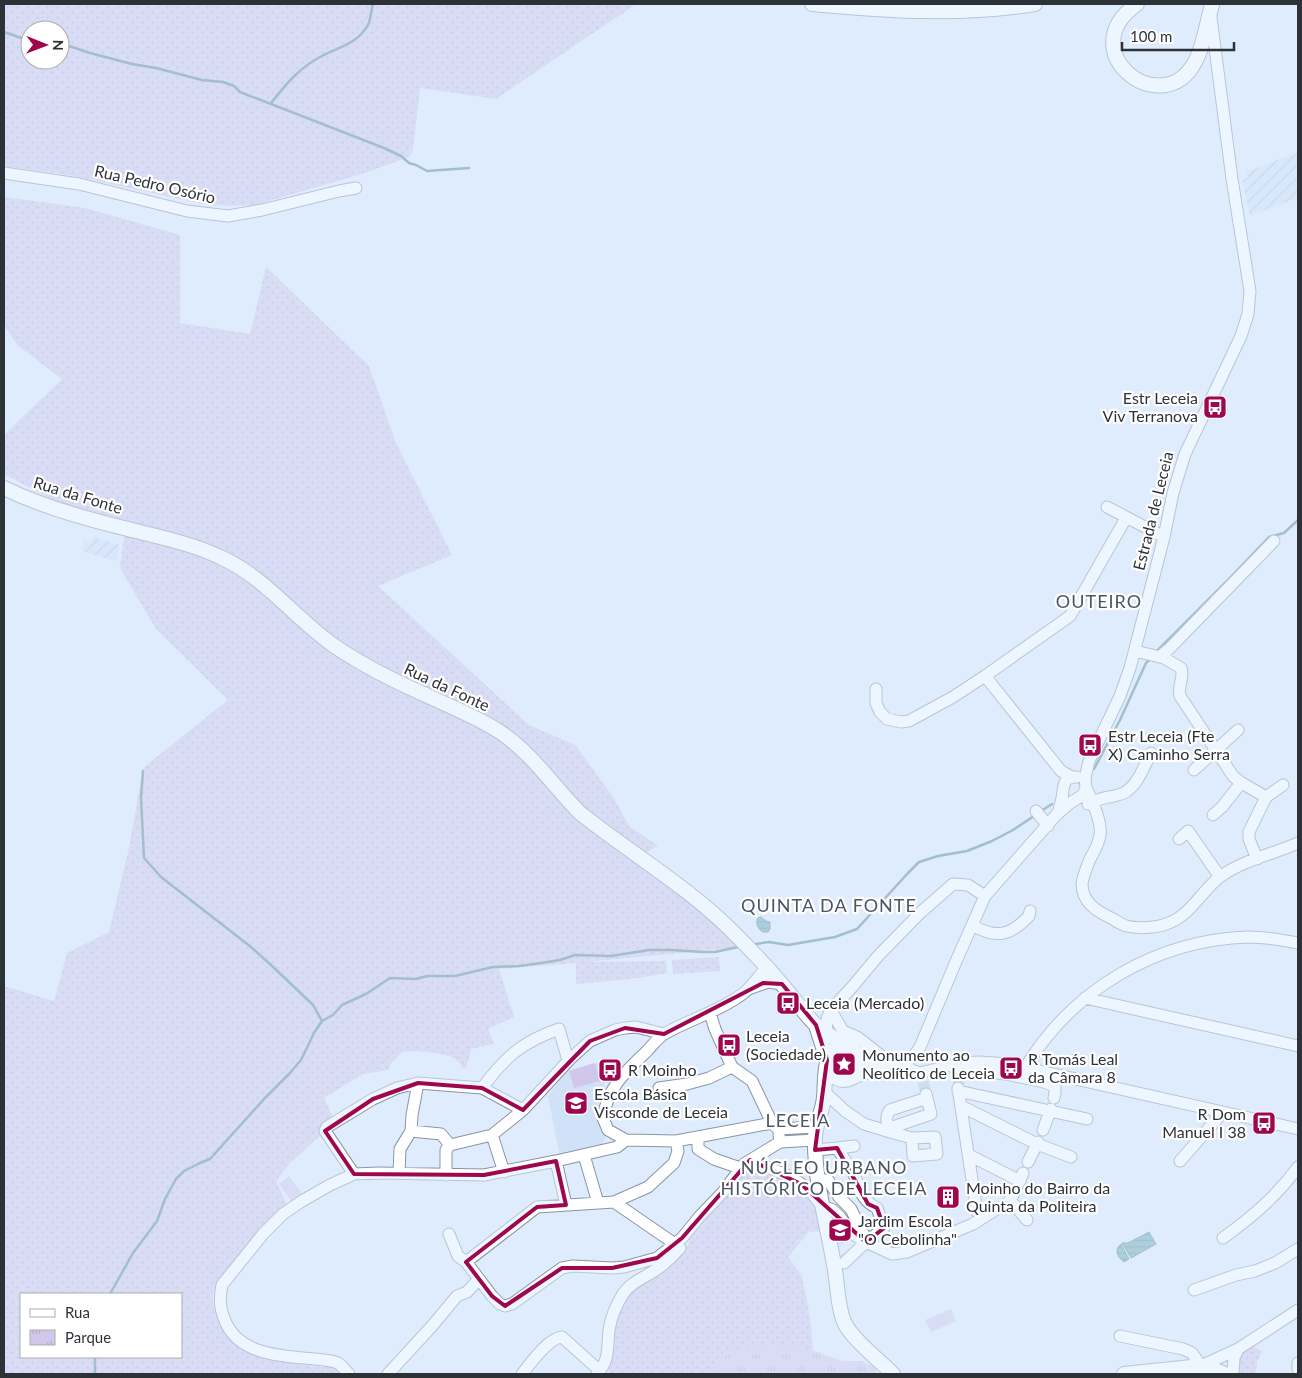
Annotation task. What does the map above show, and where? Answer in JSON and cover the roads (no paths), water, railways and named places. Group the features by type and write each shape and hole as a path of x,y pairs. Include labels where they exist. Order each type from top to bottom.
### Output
{"main road":[{"path":"812,4 927,12 995,9 1035,4"},
{"path":"1137,4 1124,16 1117,28 1114,41 1116,55 1122,67 1135,79 1159,85 1182,78 1192,67 1200,50 1212,4"},
{"name":"Rua da Fonte","path":"4,488 56,509 198,548 220,557 244,569 277,595 321,636 349,656 391,680 474,718 508,738 536,763 580,813 703,906 729,928 767,967 818,1026 853,1050"},
{"name":"Rua da Fonte","path":"818,1026 827,1062"},
{"path":"826,1098 838,1086 858,1074 861,1063 853,1050 843,1046 833,1050 827,1062 826,1098 816,1135 818,1180 844,1322 854,1337 893,1374"},
{"path":"827,1062 832,1076 842,1080 851,1079"},
{"path":"1124,1374 1177,1371 1201,1366 1225,1374"}],"street":[{"name":"Estrada de Leceia","path":"1085,786 1089,761 1120,696 1135,651 1164,537 1173,493 1185,454 1241,336 1248,314 1250,291 1232,179 1212,29 1212,4"},
{"name":"Rua Pedro Osório","path":"4,174 79,184 187,211 228,216 356,188"},
{"path":"1107,507 1164,537"},
{"path":"876,689 876,704 880,712 887,719 901,722 915,718 953,697 985,676 1070,616 1126,518"},
{"path":"1159,657 1274,541"},
{"path":"1135,651 1173,662 1181,668 1183,674 1179,686 1180,696 1228,769 1241,782 1266,797"},
{"path":"985,676 1061,771 1081,779 1090,795 1086,803"},
{"path":"1194,770 1238,730"},
{"path":"851,1079 888,1066 904,1063 915,1055 985,896 1042,818 1129,790 1151,753"},
{"name":"Estrada de Leceia","path":"1073,777 1089,761"},
{"path":"1057,766 1063,789 1069,798 1086,803 1100,822 1100,836 1084,872 1082,886 1085,898 1099,912 1125,925 1139,927 1166,924 1176,920 1220,877 1236,868 1298,843"},
{"path":"1057,814 1065,782 1073,777"},
{"path":"1213,815 1222,807 1241,782"},
{"path":"1257,859 1249,839 1249,832 1266,797 1283,785"},
{"path":"1179,839 1192,828 1220,877"},
{"path":"818,1026 885,949 920,913 953,884 968,885 985,896"},
{"path":"972,925 989,933 1010,932 1029,916 1030,910"},
{"path":"1025,1068 1032,1055 1057,1024 1085,998 1100,986 1139,964 1166,952 1230,938 1262,937 1298,943"},
{"path":"767,967 750,988 736,999 664,1034 619,1079 611,1092 603,1118 608,1130 626,1140 676,1142 775,1126 816,1135 837,1148 854,1174 859,1190 868,1204 877,1208 884,1228 844,1263"},
{"path":"750,988 768,982 782,984"},
{"path":"1085,998 1298,1046"},
{"path":"831,1010 844,1031 857,1037 884,1058 888,1066"},
{"path":"710,1012 715,1029 732,1067 752,1081 775,1126 780,1142"},
{"path":"446,1175 446,1150 450,1145 492,1135 523,1110 570,1059 590,1041 616,1030 636,1027 664,1034"},
{"path":"482,1088 498,1067 522,1046 546,1033 559,1029 567,1056 570,1059"},
{"path":"853,1050 868,1060 888,1066"},
{"path":"890,1130 886,1115 890,1110 924,1087 979,1062 1009,1064 1298,1129"},
{"path":"890,1130 931,1114 924,1087 904,1063"},
{"path":"660,1088 709,1078 732,1067"},
{"path":"960,1069 1006,1074 1044,1082 1055,1087 1054,1098"},
{"path":"354,1174 325,1131 327,1127 373,1099 397,1088 418,1083 482,1088 523,1110"},
{"path":"407,1177 400,1149 411,1131 418,1083"},
{"path":"985,1216 977,1212 958,1089 1087,1119"},
{"path":"826,1098 864,1124 890,1130 912,1138"},
{"path":"961,1106 1071,1158"},
{"path":"1043,1130 1051,1110"},
{"path":"1180,1161 1223,1112"},
{"path":"411,1131 441,1134 450,1145"},
{"path":"492,1135 504,1172"},
{"path":"449,1234 458,1256 466,1262 500,1304 506,1306 518,1301 562,1268 573,1266 624,1267 657,1258 679,1241 723,1192 744,1164 780,1142 816,1135"},
{"path":"698,1137 698,1149 714,1159 740,1168"},
{"path":"349,1374 338,1363 274,1355 256,1350 239,1340 229,1328 220,1311 222,1285 263,1234 283,1214 302,1200 354,1174 407,1177 484,1175 617,1147 626,1140"},
{"path":"466,1262 537,1207 614,1202 648,1187 674,1163 678,1151 676,1142"},
{"path":"1028,1162 1038,1143"},
{"path":"837,1148 854,1146"},
{"path":"584,1155 598,1203"},
{"path":"969,1155 1022,1177 1009,1201 1027,1220"},
{"path":"751,1160 793,1178 809,1190 822,1206 833,1210 853,1234 892,1254 907,1252 973,1224 998,1208"},
{"path":"556,1161 566,1205"},
{"path":"1223,1238 1248,1221 1264,1206 1298,1167"},
{"path":"818,1180 828,1180 839,1197 851,1209 867,1241"},
{"path":"522,1374 539,1353 558,1338 562,1338 598,1372 604,1364 609,1351 609,1329 615,1308 624,1291 640,1278 655,1271 674,1255 680,1247 679,1241 614,1202"},
{"path":"1194,1290 1268,1266 1298,1249"},
{"path":"388,1374 457,1296 467,1292 479,1279"},
{"path":"1120,1336 1183,1348 1192,1354 1201,1366 1238,1349 1298,1310"},
{"path":"1233,1374 1234,1358 1238,1349"},
{"path":"1298,1363 1298,1369"}],"waterway":[{"path":"271,103 307,65 360,36 369,23 373,4"},
{"path":"4,32 20,38"},
{"path":"70,46 132,64 202,80 223,82 234,86 240,92 384,148 427,171 469,168"},
{"path":"1158,650 1269,537 1284,533 1298,520"},
{"path":"1094,769 1149,660"},
{"path":"143,771 141,798 144,858 161,877 251,947 271,965 313,1005 322,1021"},
{"path":"1041,811 1052,804"},
{"path":"756,944 769,942 788,945 835,937 857,929 919,862 938,856 967,851 992,841 1034,816"},
{"path":"111,1293 133,1253 157,1221 165,1199 176,1179 184,1171 210,1159 289,1074 301,1060 322,1021 333,1015 342,1005 366,994 390,978 416,979 427,976 455,976 493,967 519,966 560,960 575,955 611,956 649,950 715,952 738,947"},
{"path":"95,1358 95,1374"}],"tunnel":[{"path":"958,1088 960,1076"},
{"path":"923,1082 926,1094"}],"place":[{"name":"Estr Leceia Viv Terranova","path":"1215,407"},
{"name":"Estr Leceia (Fte X) Caminho Serra","path":"1090,745"},
{"name":"Leceia (Mercado)","path":"788,1003"},
{"name":"Leceia (Sociedade)","path":"729,1045"},
{"name":"Monumento ao Neolítico de Leceia","path":"844,1064"},
{"name":"R Tomás Leal da Câmara 8","path":"1011,1068"},
{"name":"R Moinho","path":"610,1070"},
{"name":"Escola Básica Visconde de Leceia","path":"576,1103"},
{"name":"R Dom Manuel I 38","path":"1264,1123"},
{"name":"Moinho do Bairro da Quinta da Politeira","path":"948,1197"},
{"name":"Jardim Escola \"O Cebolinha\"","path":"840,1230"}],"district":[{"name":"OUTEIRO","path":"1099,602"},
{"name":"QUINTA DA FONTE","path":"829,906"},
{"name":"LECEIA","path":"798,1121"},
{"name":"NÚCLEO URBANO HISTÓRICO DE LECEIA","path":"824,1178"}]}
